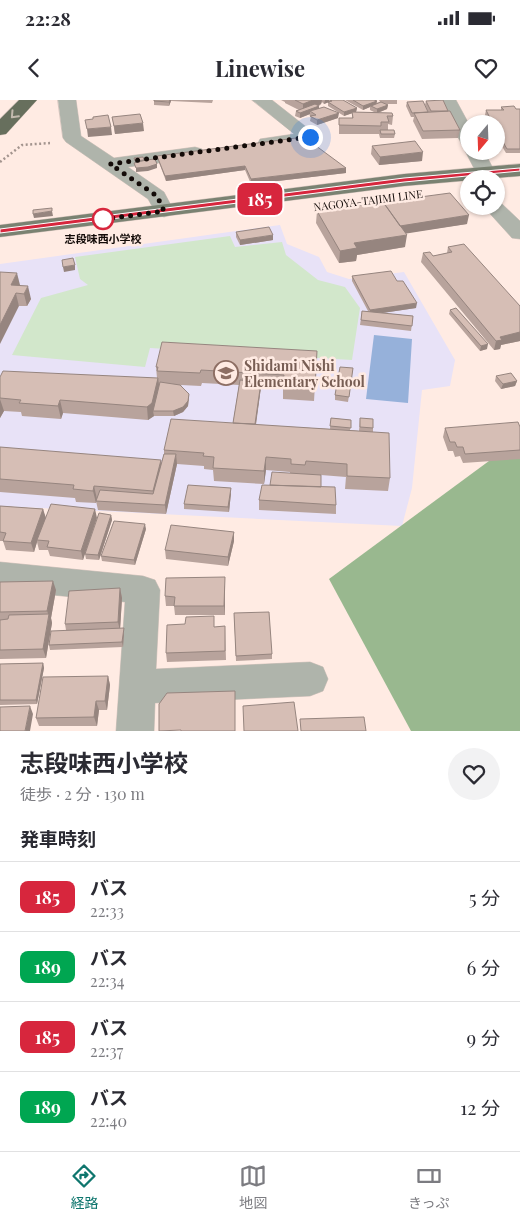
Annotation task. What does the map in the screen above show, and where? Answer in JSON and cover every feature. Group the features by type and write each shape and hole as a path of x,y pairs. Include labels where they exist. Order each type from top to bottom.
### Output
{"highway":[{"path":"0,130 28,100"}],"main road":[{"name":"NAGOYA-TAJIMI LINE","path":"505,175 520,170"},
{"name":"NAGOYA-TAJIMI LINE","path":"0,231 404,180 460,179"},
{"name":"NAGOYA-TAJIMI LINE","path":"505,182 520,185"},
{"name":"NAGOYA-TAJIMI LINE","path":"0,250 314,206 460,190"}],"street":[{"path":"67,100 72,138 157,196 164,211"},
{"path":"253,145 310,137 261,100"},
{"path":"447,100 460,124"},
{"path":"110,164 215,150"},
{"path":"502,215 520,233"},
{"path":"0,576 143,590 135,731"},
{"path":"138,687 310,679"}],"path":[{"path":"0,162 19,144 30,142 55,144"}],"shaded area":[{"name":"Shidami Nishi Elementary School","path":"280,225 287,244 319,257 327,272 349,279 404,272 455,360 450,386 422,390 412,488 402,526 0,506 0,264"}],"green space":[{"path":"230,236 235,247 282,242 286,255 318,280 345,287 360,308 352,360 150,348 145,367 12,355 41,298 88,285 80,279 75,257"},
{"path":"520,438 520,731 411,731 329,579"}],"water":[{"path":"374,335 412,339 408,403 366,399"}],"building":[{"path":"154,100 170,100 169,102"},
{"path":"295,100 313,100 303,104"},
{"path":"330,100 343,100 357,108 344,112 328,102 332,101"},
{"path":"353,100 374,100 377,101 363,106"},
{"path":"443,100 448,111 431,111 426,101"},
{"path":"423,101 428,112 412,113 407,102"},
{"path":"381,102 388,105 377,109 371,106"},
{"path":"315,104 319,106 300,113 296,111"},
{"path":"514,106 516,109 520,109 520,149 507,149 505,146 505,115 488,115 486,110 504,110 501,107"},
{"path":"324,107 339,113 317,120 310,116 316,115 310,111"},
{"path":"450,111 460,130 423,131 414,113"},
{"path":"352,112 392,113 393,116 387,116 389,122 381,122 381,126 339,125 339,118 353,118"},
{"path":"140,114 143,123 114,126 112,117"},
{"path":"108,115 111,127 87,129 85,120"},
{"path":"380,130 394,130 395,134 381,134"},
{"path":"304,137 346,168 251,179 245,166 165,176 157,156"},
{"path":"415,141 423,152 380,157 372,146"},
{"path":"143,157 144,160 135,161 134,158"},
{"path":"155,159 157,164 148,167 136,168 134,163 146,160"},
{"path":"450,193 460,205 460,215 469,215 400,226 383,202"},
{"path":"381,199 407,235 354,243 357,248 340,251 317,211 364,205 362,201"},
{"path":"52,208 52,211 33,214 33,210"},
{"path":"269,227 273,235 240,240 236,232"},
{"path":"464,244 520,306 520,332 500,337 502,340 496,341 423,253 430,252 433,256 452,252 448,247"},
{"path":"73,258 75,265 63,267 62,260"},
{"path":"391,271 397,281 403,281 417,303 370,310 352,276"},
{"path":"0,272 17,273 11,285 28,286 24,294 16,293 0,325"},
{"path":"456,308 488,344 481,346 450,310"},
{"path":"362,311 413,316 412,326 361,320"},
{"path":"162,342 317,351 315,388 283,386 284,375 201,370 200,373 157,371 158,367 156,367"},
{"path":"340,367 353,368 349,397 335,395"},
{"path":"3,371 158,378 152,403 147,407 60,400 58,406 19,403 21,400 0,398 0,377"},
{"path":"511,373 517,381 503,384 496,376"},
{"path":"240,380 261,382 255,424 233,423"},
{"path":"160,382 180,385 189,394 188,401 183,407 173,411 153,411"},
{"path":"331,418 351,420 351,428 330,426"},
{"path":"360,418 373,419 373,428 360,427"},
{"path":"171,419 389,433 390,478 347,476 347,464 306,461 305,465 291,464 291,459 266,457 264,471 213,468 214,457 203,456 204,453 164,450"},
{"path":"518,422 520,427 520,450 465,454 463,447 457,447 455,442 450,442 445,428"},
{"path":"0,447 161,460 153,491 94,486 93,491 73,489 74,485 0,479"},
{"path":"164,454 176,454 165,505 96,501 100,490 153,494"},
{"path":"272,472 321,475 321,487 270,485"},
{"path":"188,485 231,488 228,507 184,504"},
{"path":"262,485 335,487 336,505 259,500"},
{"path":"51,504 95,509 81,551 47,547 49,541 37,540"},
{"path":"0,506 43,509 31,543 3,541 6,533 0,532"},
{"path":"99,513 111,515 98,555 85,554"},
{"path":"114,521 145,524 134,560 101,556"},
{"path":"171,525 234,532 228,557 165,550"},
{"path":"225,577 224,606 174,606 175,597 165,596 166,578"},
{"path":"53,581 47,611 0,612 0,582"},
{"path":"120,588 118,622 65,624 69,591"},
{"path":"269,612 272,654 236,656 234,613"},
{"path":"49,614 43,649 0,650 0,620 8,619 9,615"},
{"path":"214,616 214,627 225,626 225,651 166,653 167,625 185,624 186,617"},
{"path":"124,628 122,642 49,645 51,631"},
{"path":"43,663 36,700 0,700 0,664"},
{"path":"108,676 105,701 96,701 94,717 36,718 43,677"},
{"path":"235,691 235,731 159,731 159,704 167,693"},
{"path":"294,702 298,731 244,731 243,706"},
{"path":"30,706 25,731 0,731 0,707"},
{"path":"364,717 366,731 301,731 300,719"}],"bus line":[{"name":"185","path":"0,231 85,222 404,180 520,170"}],"place":[{"name":"志段味西小学校","path":"103,219"},
{"name":"Shidami Nishi Elementary School","path":"226,373"}],"route":[{"path":"103,219 99,220 164,211 157,196 110,164 310,137"}]}
